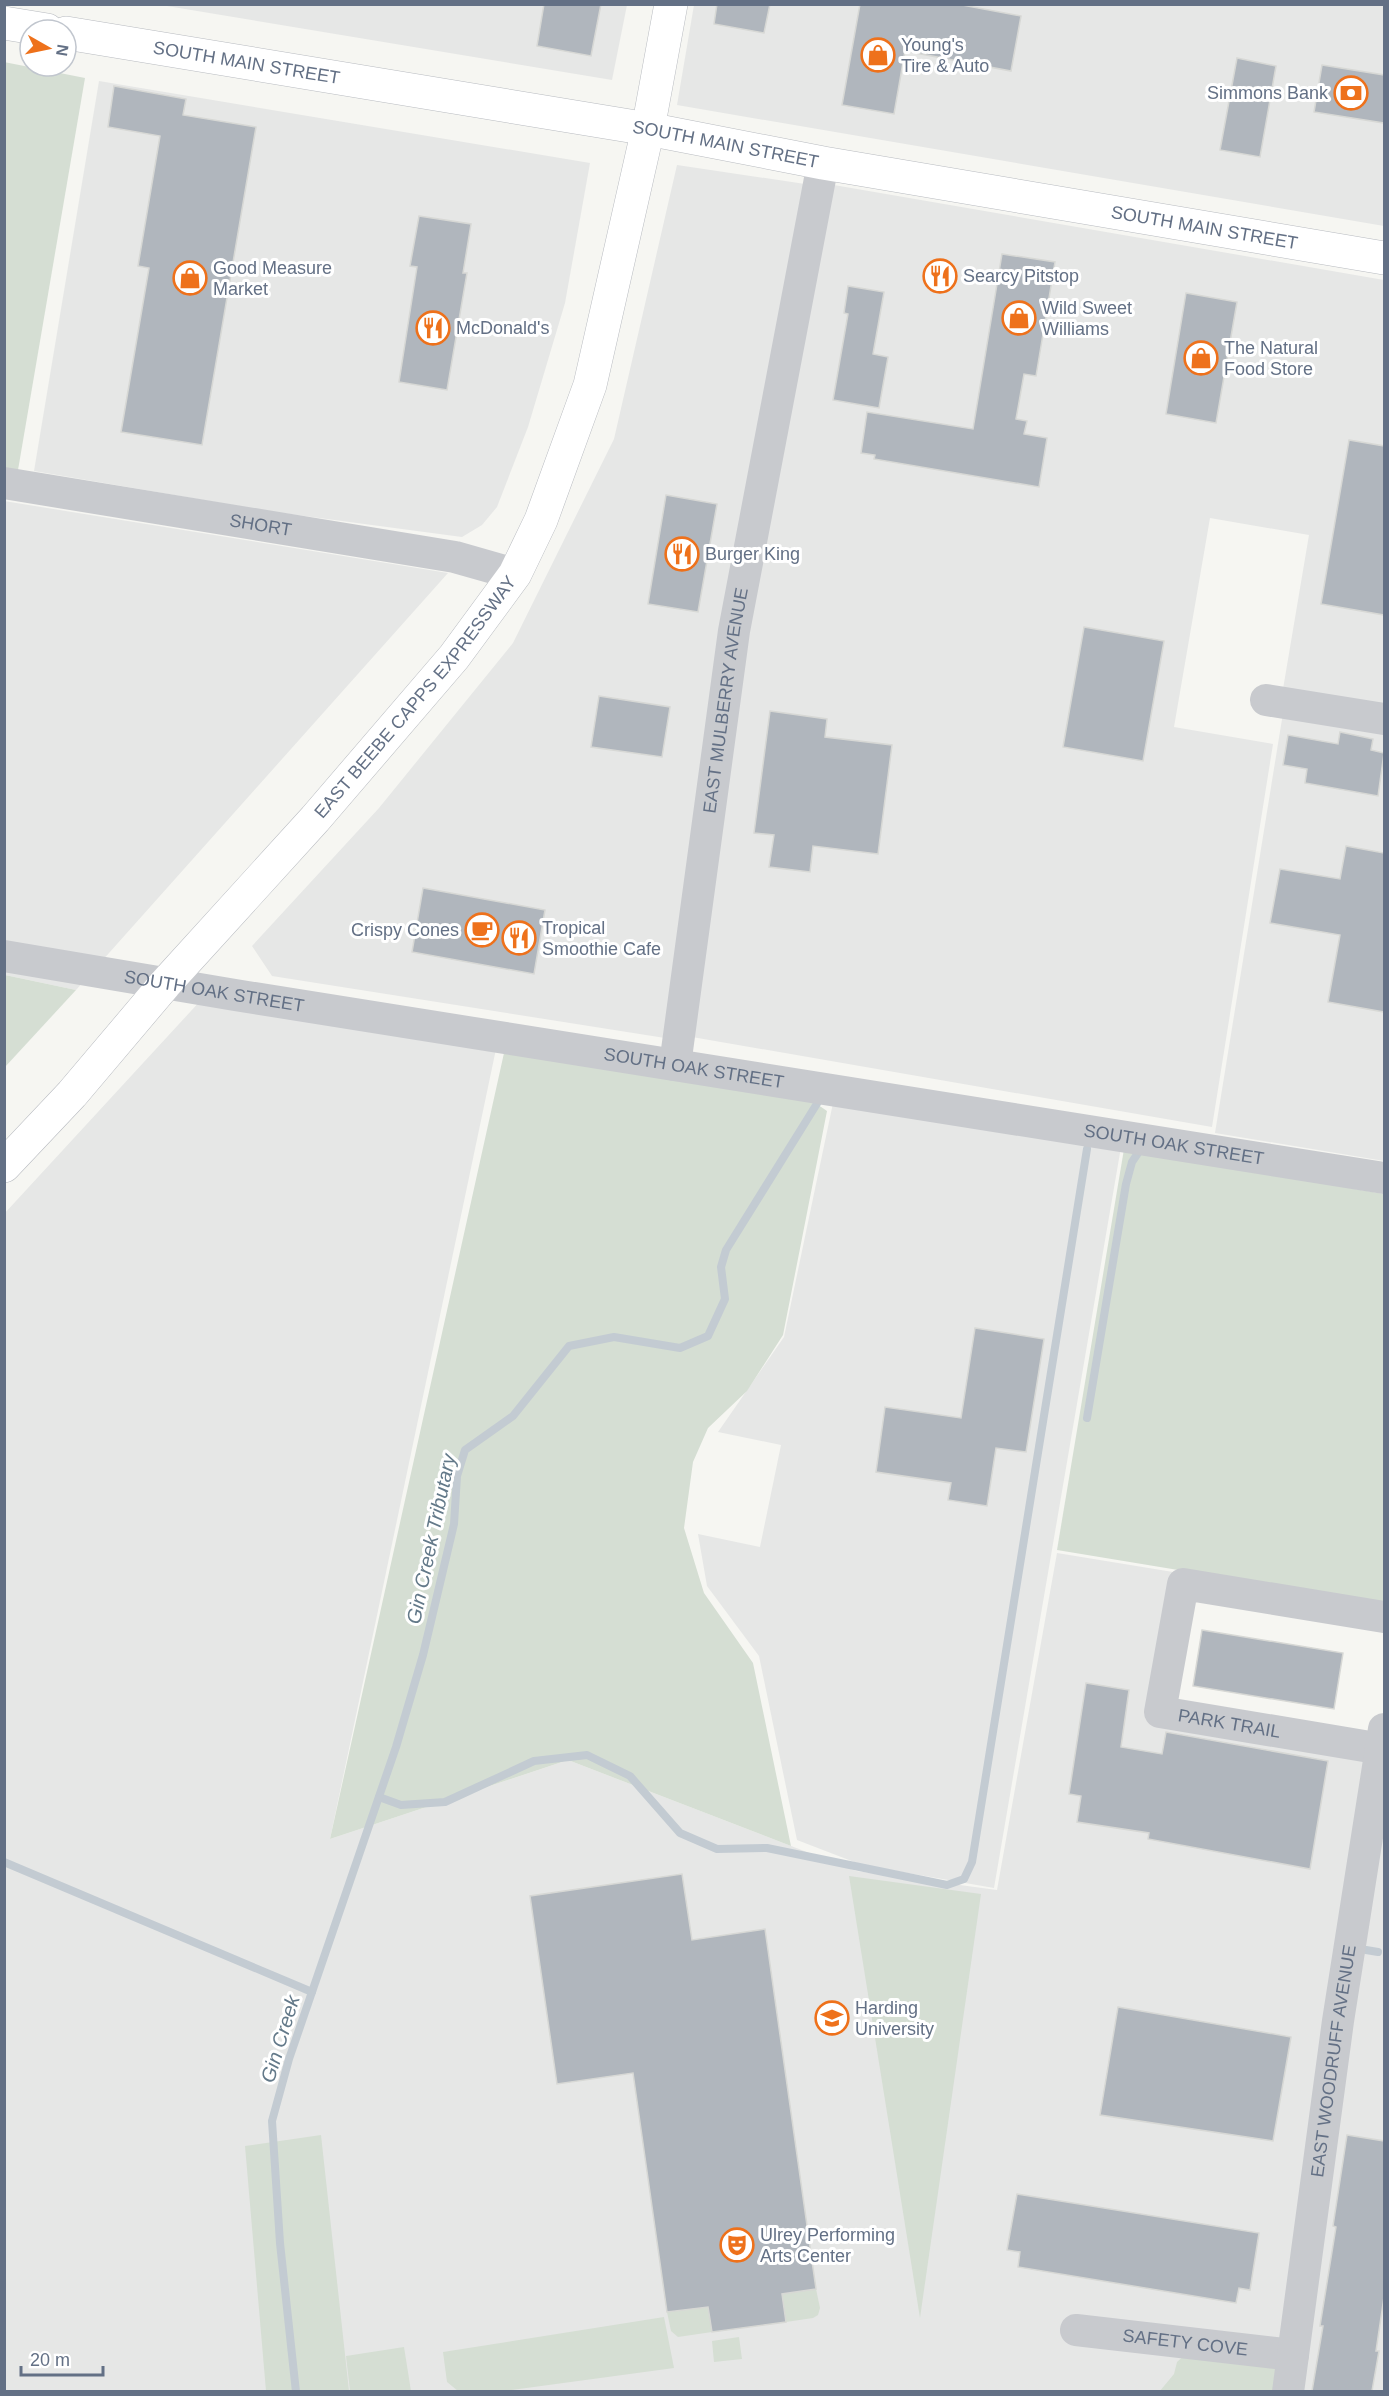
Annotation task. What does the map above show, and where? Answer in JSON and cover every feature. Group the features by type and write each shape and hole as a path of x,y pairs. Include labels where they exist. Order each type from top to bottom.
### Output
{"main road":[{"name":"EAST BEEBE CAPPS EXPRESSWAY","path":"4,1166 86,1078 165,984 315,819 454,657 515,574 541,520 590,386 648,129 672,4"},
{"name":"SOUTH MAIN STREET","path":"78,35 648,129 823,163 1384,258"}],"street":[{"name":"EAST MULBERRY AVENUE","path":"675,1065 734,631 823,163"},
{"name":"SHORT","path":"4,483 455,557 515,574"},
{"path":"1266,700 1384,719"},
{"name":"SOUTH OAK STREET","path":"4,956 165,984 1384,1178"},
{"name":"PARK TRAIL","path":"1383,1747 1370,1747 1160,1712 1183,1584 1384,1617"},
{"name":"EAST WOODRUFF AVENUE","path":"1288,2391 1338,2021 1383,1747"},
{"name":"SAFETY COVE","path":"1077,2330 1293,2355"}],"shaded area":[{"path":"161,5 627,5 612,80"},
{"path":"694,5 1384,5 1384,226 677,105"},
{"path":"4,62 18,65 18,78 85,78 18,470 4,468"},
{"path":"99,81 590,163 565,303 528,427 497,507 482,525 462,537 267,511 34,471"},
{"path":"677,165 805,184 665,1038 272,976 252,946 379,808 513,643 614,439"},
{"path":"828,184 1384,280 1384,706 1283,689 1309,535 1210,518 1174,727 1273,744 1212,1127 692,1037 744,631"},
{"path":"4,501 448,573 76,990 5,975"},
{"path":"1283,713 1384,730 1384,1161 1215,1133"},
{"path":"4,975 76,990 5,1067"},
{"name":"Harding University","path":"202,999 496,1049 330,1839 568,1760 856,1871 997,1890 1057,1553 1173,1572 1149,1717 1367,1755 1384,1766 1384,2391 5,2391 4,1214"},
{"path":"504,1053 805,1096 827,1111 783,1335 747,1391 708,1428 693,1462 684,1528 704,1593 753,1663 791,1846 568,1760 330,1839"},
{"path":"833,1103 1121,1147 994,1888 862,1865 797,1840 759,1656 707,1586 698,1534 760,1547 781,1445 718,1432 784,1337"},
{"path":"1124,1149 1384,1194 1384,1604 1057,1550"},
{"path":"849,1876 981,1894 920,2318"},
{"path":"321,2135 349,2391 266,2391 245,2146"},
{"path":"816,2289 820,2308 818,2315 813,2318 786,2322 782,2294"},
{"path":"708,2307 712,2332 678,2337 671,2331 667,2312"},
{"path":"664,2317 674,2368 505,2391 458,2391 447,2382 443,2352"},
{"path":"739,2337 742,2359 714,2362 712,2341"},
{"path":"404,2347 411,2391 350,2391 346,2356"},
{"path":"1188,2352 1282,2366 1278,2391 1159,2392 1174,2374 1177,2362"}],"building":[{"path":"544,4 601,4 591,56 537,46"},
{"path":"717,4 770,4 764,33 714,24"},
{"path":"860,4 957,4 1021,16 1011,71 905,51 894,114 842,105"},
{"path":"1237,58 1276,66 1260,157 1220,150"},
{"name":"Simmons Bank","path":"1322,65 1384,75 1384,123 1314,112"},
{"path":"114,86 186,99 183,115 256,127 202,445 121,432 149,268 138,266 160,136 108,127"},
{"name":"McDonald's","path":"419,216 471,224 463,273 467,273 447,390 399,382 417,267 410,266"},
{"path":"1002,254 1055,262 1036,376 1024,374 1016,419 1027,421 1024,434 1047,438 1039,487 874,459 875,455 861,453 867,412 973,429"},
{"path":"848,286 884,292 873,354 888,357 879,408 833,400 848,314 844,313"},
{"name":"The Natural Food Store","path":"1186,293 1237,302 1216,423 1166,414"},
{"path":"1349,440 1384,446 1384,615 1321,604"},
{"name":"Burger King","path":"666,495 717,504 698,612 648,604"},
{"path":"1084,627 1164,641 1143,761 1063,747"},
{"path":"599,696 670,707 662,757 591,747"},
{"path":"770,711 827,719 825,737 892,745 878,854 813,846 810,872 769,867 774,835 754,833"},
{"path":"1340,732 1373,739 1371,750 1384,753 1378,796 1305,783 1307,769 1283,765 1288,735 1338,744"},
{"path":"1346,846 1384,853 1384,1012 1328,1002 1340,935 1270,923 1280,869 1340,879"},
{"path":"423,888 545,910 534,974 412,952"},
{"path":"975,1328 1044,1339 1026,1452 996,1448 987,1506 948,1500 951,1483 876,1472 885,1407 961,1418"},
{"path":"1202,1630 1343,1653 1334,1709 1193,1686"},
{"path":"1086,1683 1129,1690 1121,1747 1162,1754 1166,1732 1328,1761 1310,1869 1148,1839 1149,1833 1077,1822 1081,1796 1069,1794"},
{"path":"682,1874 692,1940 765,1929 816,2289 782,2294 786,2322 712,2332 708,2307 667,2312 633,2073 557,2084 530,1896"},
{"path":"1118,2007 1291,2037 1273,2141 1100,2115"},
{"path":"1347,2135 1384,2141 1384,2297 1376,2351 1379,2351 1372,2391 1312,2391 1323,2326 1320,2326 1336,2227 1333,2226"},
{"path":"1017,2194 1259,2233 1250,2290 1239,2288 1236,2303 1018,2267 1020,2252 1007,2250"}],"waterway":[{"name":"Gin Creek Tributary","path":"296,2392 280,2243 272,2121 289,2059 396,1747 423,1655 454,1524 457,1476 465,1450 513,1416 569,1346 614,1337 680,1348 708,1336 725,1299 721,1267 726,1250 818,1102"},
{"path":"379,1797 401,1805 445,1802 534,1761 587,1755 630,1776 680,1833 717,1849 767,1848 947,1885 964,1879 972,1862 1087,1149"},
{"path":"1087,1418 1126,1184 1132,1162 1140,1150"},
{"name":"Gin Creek","path":"4,1862 312,1992"},
{"path":"1366,1950 1378,1952"}],"place":[{"name":"Young's Tire & Auto","path":"878,55"},
{"name":"Simmons Bank","path":"1351,93"},
{"name":"Searcy Pitstop","path":"940,276"},
{"name":"Good Measure Market","path":"190,278"},
{"name":"Wild Sweet Williams","path":"1019,318"},
{"name":"McDonald's","path":"433,328"},
{"name":"The Natural Food Store","path":"1201,358"},
{"name":"Burger King","path":"682,554"},
{"name":"Crispy Cones","path":"482,930"},
{"name":"Tropical Smoothie Cafe","path":"519,938"},
{"name":"Harding University","path":"832,2018"},
{"name":"Ulrey Performing Arts Center","path":"737,2245"}]}
